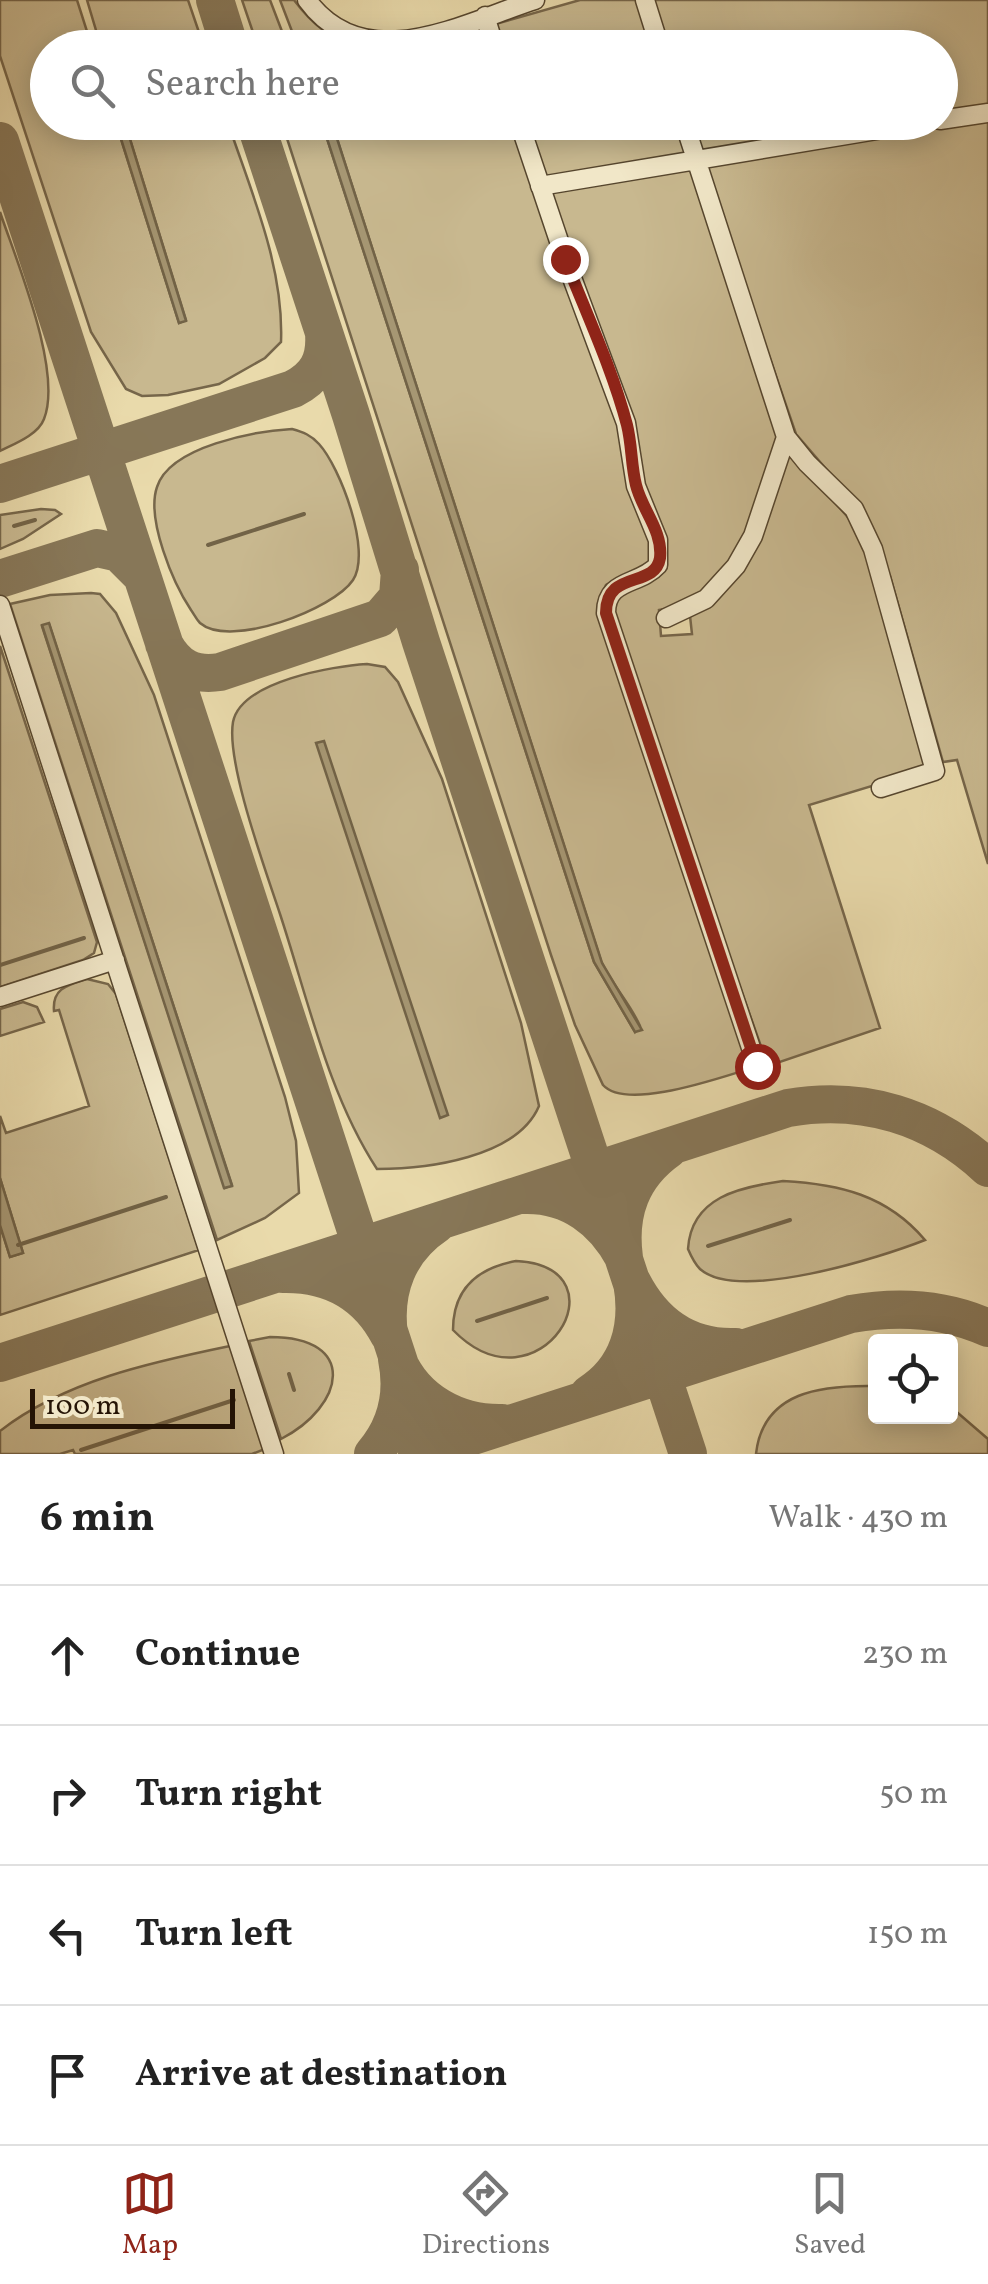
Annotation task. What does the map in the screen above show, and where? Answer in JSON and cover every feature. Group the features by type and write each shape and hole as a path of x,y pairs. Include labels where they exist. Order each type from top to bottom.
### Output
{"lane":[{"path":"307,0 342,30"},
{"path":"444,30 535,0"},
{"path":"645,0 654,30"},
{"path":"485,16 489,30"},
{"path":"958,117 988,113"},
{"path":"526,140 626,423 636,486 658,540 658,565 613,589 606,600 606,613 757,1066"},
{"path":"690,140 786,437 854,509 873,549 935,771 882,788"},
{"path":"540,186 810,140"},
{"path":"666,618 706,599 736,566 752,536 786,437"},
{"path":"0,605 274,1454"},
{"path":"0,997 114,960"}],"shaded area":[{"path":"0,0 77,0 87,30 30,30 30,140 121,140 179,323 186,320 130,140 234,140 265,231 277,286 281,342 265,358 219,384 168,395 142,396 126,389 91,332 0,56"},
{"path":"87,0 188,0 198,30 96,30"},
{"path":"242,0 270,0 281,30 252,30"},
{"path":"280,0 294,0 323,30 291,30"},
{"path":"580,0 640,0 650,30 494,30 492,25"},
{"path":"650,0 988,0 988,107 958,111 958,30 660,30"},
{"path":"988,119 988,864 957,760 943,762 890,576 839,484 796,434 703,165 858,140 958,140 958,124"},
{"path":"121,140 130,140 186,321 179,323"},
{"path":"287,140 328,140 594,962 635,1032 640,1026 601,961 337,140 520,140 614,401 652,532 652,562 606,585 599,600 749,1069 651,1094 615,1092 603,1085 575,1025"},
{"path":"328,140 337,140 602,963 642,1030 635,1032 594,962"},
{"path":"531,140 683,140 687,154 545,180"},
{"path":"696,140 779,140 700,152"},
{"path":"691,164 777,433 761,494 737,551 714,583 680,605 659,610 661,636 692,634 690,616 711,601 742,565 765,522 790,451 852,522 885,599 928,769 809,805 880,1028 768,1066 673,799 613,611 625,590 663,571 666,553 639,480 637,445 629,412 548,191"},
{"path":"0,212 43,345 48,398 44,419 37,430 0,451"},
{"path":"292,429 319,444 344,489 359,550 353,580 325,603 281,622 234,631 214,630 197,620 169,568 155,516 157,487 165,473 196,451 237,437"},
{"path":"41,509 61,514 0,549 0,515"},
{"path":"100,594 116,613 154,695 285,1097 296,1141 299,1193 265,1218 217,1240 10,604 50,595","holes":["49,624 232,1185 225,1188 42,626"]},
{"path":"49,623 232,1186 224,1188 42,625"},
{"path":"0,646 97,942 94,953 83,960 0,987"},
{"path":"367,664 385,667 398,682 442,779 521,1023 539,1106 528,1124 491,1149 444,1163 377,1169 332,1078 249,817 232,740 233,722 240,708 270,686 312,672"},
{"path":"324,741 448,1115 440,1118 316,743"},
{"path":"87,979 108,984 116,994 199,1250 0,1315 0,1225 10,1257 23,1253 0,1178 0,1116 6,1133 89,1106 59,1010 54,1011 59,992"},
{"path":"23,1002 37,1007 44,1022 0,1036 0,1009"},
{"path":"0,1178 23,1253 10,1257 0,1225"},
{"path":"783,1181 843,1189 878,1202 925,1240 845,1266 777,1279 719,1278 700,1269 688,1249 691,1231 708,1206 735,1191"},
{"path":"516,1261 550,1269 566,1287 569,1309 560,1331 541,1348 515,1357 485,1353 453,1330 457,1303 479,1275"},
{"path":"270,1337 299,1340 318,1348 329,1361 333,1376 319,1409 281,1439 249,1341"},
{"path":"230,1346 265,1449 252,1454 75,1454 73,1450 60,1454 0,1454 0,1431 52,1399 140,1367"},
{"path":"868,1386 868,1424 958,1424 958,1413 988,1439 988,1454 756,1454 761,1433 783,1405 798,1396 835,1387"}],"waterway":[{"path":"208,545 304,514"},
{"path":"14,526 35,520"},
{"path":"0,965 84,938"},
{"path":"18,1245 166,1197"},
{"path":"708,1246 790,1220"},
{"path":"477,1321 547,1298"},
{"path":"289,1374 294,1390"},
{"path":"81,1450 234,1400"}],"taxiway":[{"path":"215,0 224,30"},
{"path":"261,140 688,1454"},
{"path":"0,141 429,1454"},
{"path":"0,484 293,389 318,367 324,333"},
{"path":"0,579 97,548 119,553 142,576"},
{"path":"164,644 174,659 187,668 202,673 220,672 380,618 398,597 400,570"},
{"path":"0,1363 788,1108 843,1105 895,1114 944,1135 988,1168"},
{"path":"525,1195 557,1199 584,1212 606,1232 624,1258 623,1226 630,1197 645,1171 669,1149"},
{"path":"283,1274 316,1277 345,1288 370,1308 389,1335 388,1302 396,1272 412,1246 437,1224"},
{"path":"589,1394 614,1372 628,1345 634,1315 632,1282 651,1311 674,1331 703,1344 736,1347"},
{"path":"417,1454 851,1314 920,1310 988,1328"},
{"path":"373,1454 397,1409 397,1359 415,1387 439,1407 469,1419 502,1423"}],"route":[{"path":"565,259 626,423 636,486 660,549 658,565 652,571 613,589 606,600 606,613 757,1066"}]}
